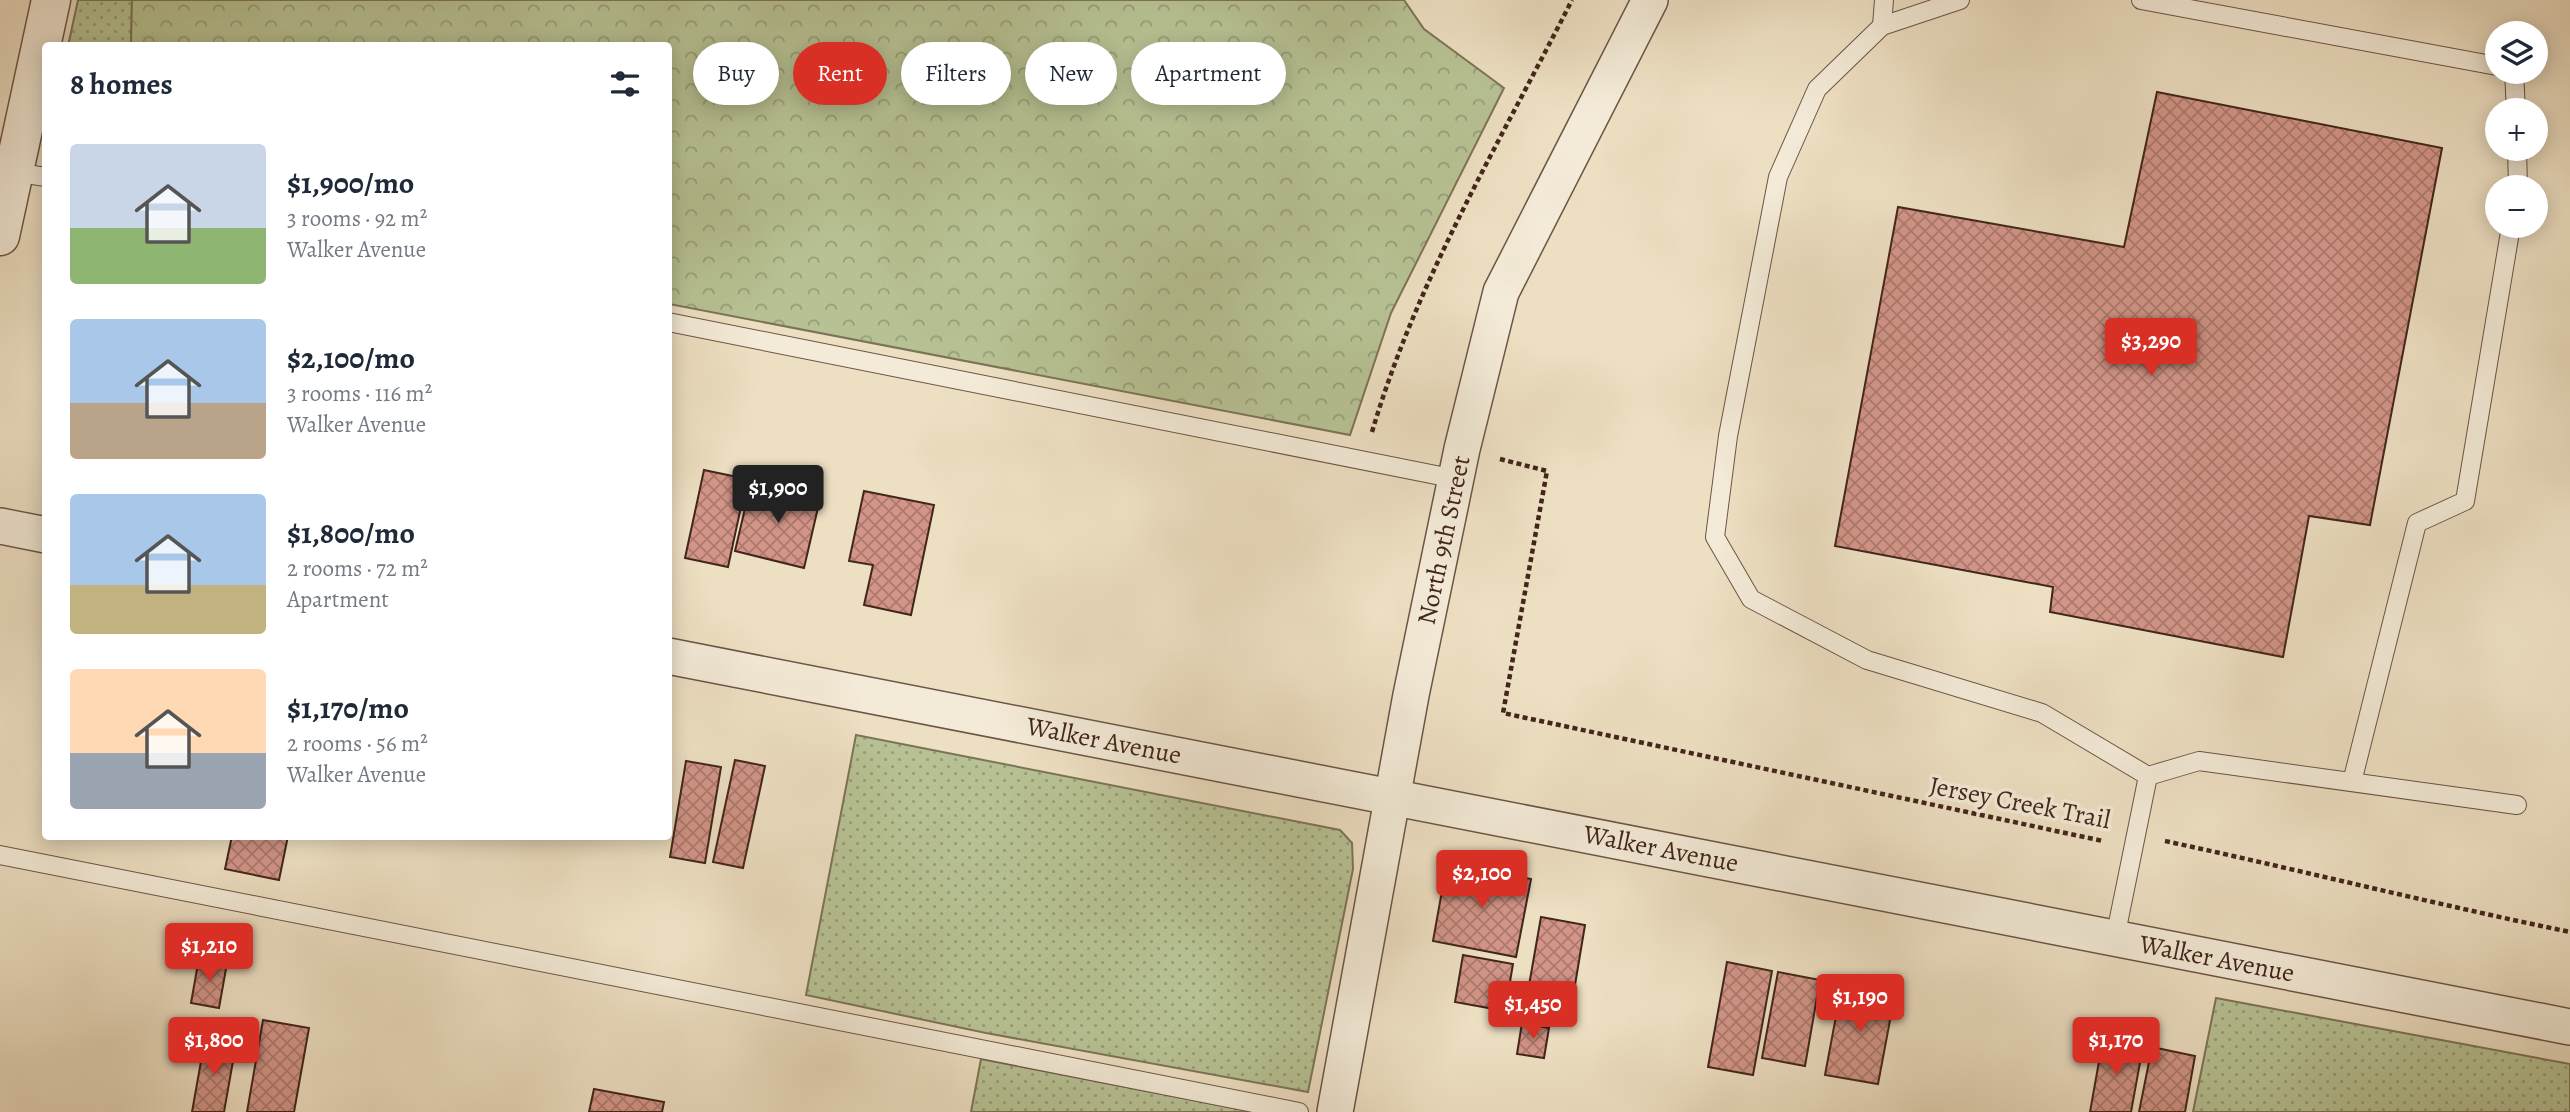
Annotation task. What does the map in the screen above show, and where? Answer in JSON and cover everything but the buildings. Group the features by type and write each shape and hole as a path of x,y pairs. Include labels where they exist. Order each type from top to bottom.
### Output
{"street":[{"path":"46,42 51,0"},
{"name":"North 9th Street","path":"1335,1112 1393,796 1456,479 1501,292 1650,0"},
{"path":"0,236 29,174 42,71"},
{"path":"0,526 42,534"},
{"name":"Walker Avenue","path":"672,657 2570,1027"}],"lane":[{"path":"1882,26 1884,0"},
{"path":"1960,0 1882,26 1817,89 1778,177 1728,436 1714,537 1751,599 1867,660 2042,713 2148,776 2199,761 2517,805"},
{"path":"2141,0 2485,64"},
{"path":"2352,782 2417,523 2465,501 2509,238"},
{"path":"672,323 1456,479"},
{"path":"2115,938 2137,841 2148,776"},
{"path":"0,855 1298,1112"}],"path":[{"name":"Jersey Creek Trail","path":"1503,713 2104,841 2162,841 2342,878 2421,902 2570,932"}],"green space":[{"path":"78,0 132,0 131,42 69,42"},
{"path":"132,0 1404,0 1424,29 1504,88 1391,313 1350,435 672,305 672,42 131,42"},
{"path":"856,735 1340,830 1352,843 1353,869 1308,1092 986,1033 806,995"},
{"path":"2216,998 2570,1064 2570,1112 2193,1112"},
{"path":"981,1059 1255,1112 971,1112"}]}
